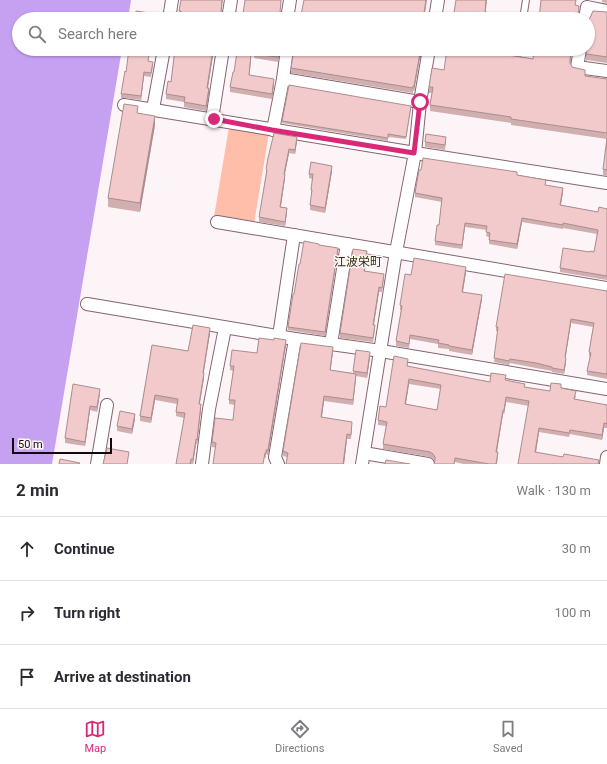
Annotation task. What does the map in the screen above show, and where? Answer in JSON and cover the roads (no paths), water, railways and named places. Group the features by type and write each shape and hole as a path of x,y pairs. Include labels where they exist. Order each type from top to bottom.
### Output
{"street":[{"path":"170,12 172,0"},
{"path":"229,12 231,0"},
{"path":"289,12 290,0"},
{"path":"435,12 438,0"},
{"path":"586,12 587,7 607,10"},
{"path":"153,110 163,56"},
{"path":"212,119 222,56"},
{"path":"272,130 283,79 286,56"},
{"path":"428,56 420,102 414,153 396,252 363,459 428,464"},
{"path":"579,56 577,66 607,71"},
{"path":"283,79 420,102"},
{"path":"124,105 607,183"},
{"path":"217,222 607,288"},
{"path":"279,336 294,235"},
{"path":"331,344 347,244"},
{"path":"87,304 225,328 380,351 607,389"},
{"path":"202,464 209,409 225,328"},
{"path":"278,464 275,457 295,339"},
{"path":"97,464 107,405"},
{"path":"606,464 607,457"}],"lane":[{"path":"524,12 526,0"}],"district":[{"name":"江波栄町","path":"358,262"}]}
